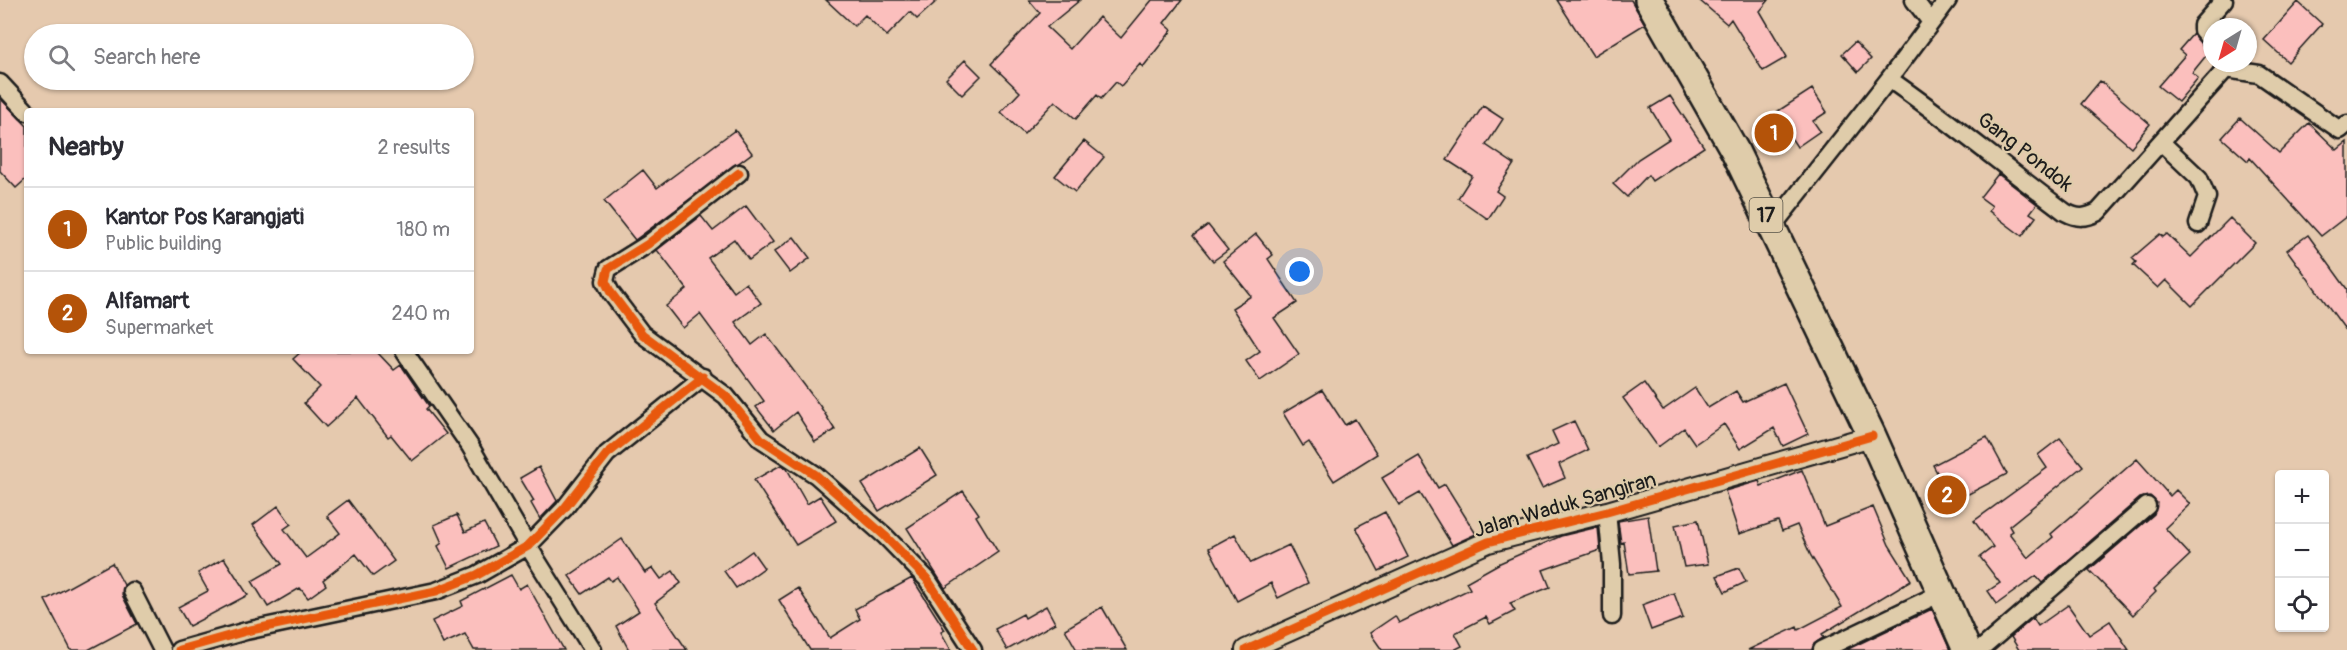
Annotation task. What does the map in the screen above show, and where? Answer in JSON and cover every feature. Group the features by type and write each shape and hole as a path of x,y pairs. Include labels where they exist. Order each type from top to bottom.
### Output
{"highway":[{"name":"17","path":"1649,0 1735,151 1872,436 1967,650"}],"street":[{"path":"1914,0 1931,22"},
{"path":"1772,227 1889,79 1947,0"},
{"path":"2208,18 2224,0"},
{"name":"Gang Pondok","path":"1889,79 1948,120 1989,156 2075,218 2087,218 2098,212 2220,72"},
{"path":"2250,72 2259,74 2340,130 2347,124"},
{"path":"0,83 24,109"},
{"path":"2161,142 2199,178 2207,197 2198,224"},
{"path":"740,173 648,244 608,269 605,281 642,334 726,396 761,439 816,476 885,536 927,579 973,650"},
{"path":"406,354 470,446 528,546 593,650"},
{"path":"179,650 246,631 436,591 477,575 528,546 564,509 607,454 703,377"},
{"name":"Jalan Waduk Sangiran","path":"1246,650 1488,542 1606,512 1872,436"},
{"path":"1980,650 2147,506"},
{"path":"1606,512 1612,564 1612,616"},
{"path":"132,591 162,650"},
{"path":"1822,650 1941,593"}],"building":[{"path":"826,0 938,0 917,19 910,12 887,36 865,15 854,26"},
{"path":"1029,0 1080,0 1047,27 1070,49 1099,17 1121,38 1152,0 1182,0 1164,23 1172,30 1143,67 1140,64 1121,86 1116,82 1101,99 1097,95 1076,119 1055,101 1024,134 1001,112 1020,92 991,64 1040,13"},
{"path":"1557,0 1631,0 1645,24 1593,56"},
{"path":"1699,0 1769,0 1760,11 1787,57 1763,71 1731,19 1727,24"},
{"path":"2298,2 2322,24 2288,62 2264,40"},
{"path":"2193,34 2203,45 2203,59 2192,73 2198,78 2178,102 2158,86 2185,55 2179,50"},
{"path":"1855,42 1871,59 1858,72 1842,54"},
{"path":"965,60 981,76 962,95 946,79"},
{"path":"2100,81 2150,124 2131,147 2081,104"},
{"path":"1812,89 1827,112 1813,121 1820,131 1797,147 1775,113"},
{"path":"1670,96 1704,147 1652,181 1648,175 1627,197 1613,184 1638,159 1669,139 1650,108"},
{"path":"0,98 24,123 24,181 16,188 0,171"},
{"path":"1483,106 1503,119 1486,145 1514,164 1496,191 1503,196 1488,219 1458,198 1472,176 1447,160"},
{"path":"2240,118 2279,153 2309,123 2337,150 2347,142 2347,216 2321,236 2250,158 2248,161 2222,138"},
{"path":"735,130 752,153 635,240 604,201 643,170 657,188"},
{"path":"1084,141 1104,157 1075,192 1055,176"},
{"path":"1998,174 2037,204 2030,213 2036,217 2022,236 1989,211 1992,206 1980,197"},
{"path":"746,206 773,242 749,260 734,239 708,258 734,292 746,283 761,303 735,322 752,345 766,334 820,406 835,430 815,442 796,412 774,430 756,407 764,401 700,314 683,328 666,306 687,289 657,250 701,216 713,231"},
{"path":"2230,218 2255,243 2192,306 2166,280 2158,288 2133,265 2136,262 2132,258 2160,234 2163,237 2167,234 2191,257"},
{"path":"1208,225 1228,250 1213,261 1193,236"},
{"path":"1256,234 1273,255 1268,259 1297,303 1274,318 1299,354 1260,381 1246,361 1260,351 1232,308 1251,296 1223,261"},
{"path":"2308,235 2347,289 2347,332 2287,250"},
{"path":"794,237 810,258 790,273 774,252"},
{"path":"299,354 379,354 394,370 401,365 429,406 426,409 446,434 412,461 391,435 388,437 358,398 326,427 304,403 320,387 293,359"},
{"path":"1644,383 1663,410 1695,388 1708,408 1736,391 1743,402 1784,383 1808,434 1783,446 1774,428 1740,449 1724,424 1695,444 1684,428 1658,447 1623,398"},
{"path":"1322,390 1345,425 1355,419 1377,454 1334,481 1309,442 1303,446 1283,413"},
{"path":"1574,421 1588,450 1559,464 1565,478 1542,488 1527,458 1558,444 1552,431"},
{"path":"1987,437 2007,474 1953,502 1933,465"},
{"path":"2060,438 2083,466 2009,526 2012,531 2009,533 2028,558 2053,537 2051,534 2137,459 2170,496 2176,490 2190,504 2165,528 2190,555 2154,589 2156,592 2133,615 2089,570 2154,514 2157,503 2150,496 2140,498 2042,583 2036,576 1997,604 1988,591 2000,583 1980,557 1993,547 1974,521 2047,468 2038,455"},
{"path":"920,448 937,475 879,511 862,484"},
{"path":"1419,456 1438,488 1445,484 1476,534 1452,545 1420,493 1399,505 1382,478"},
{"path":"781,465 787,469 807,504 820,496 836,521 796,545 754,480"},
{"path":"539,467 557,501 540,519 531,503 534,501 520,478"},
{"path":"1802,470 1825,526 1873,507 1889,545 1911,580 1822,634 1824,637 1814,644 1812,650 1748,650 1797,627 1798,630 1842,607 1811,556 1797,525 1782,531 1778,521 1739,534 1725,491 1759,481 1761,486"},
{"path":"963,491 979,514 976,516 998,552 945,588 907,528"},
{"path":"348,500 394,561 373,576 356,554 323,580 326,585 308,598 300,588 268,607 252,581 282,564 253,525 278,506 291,524 284,529 306,558 340,533 327,516"},
{"path":"1385,512 1408,557 1379,571 1356,527"},
{"path":"457,515 465,532 484,523 496,546 449,568 438,546 442,543 434,525"},
{"path":"1648,516 1656,571 1629,574 1618,521"},
{"path":"1698,520 1708,564 1684,567 1675,525"},
{"path":"1598,527 1600,550 1543,570 1550,587 1510,603 1515,611 1490,624 1486,617 1455,633 1462,646 1454,650 1382,650 1370,633 1395,616 1399,623 1470,589 1466,582 1500,563 1561,536"},
{"path":"1235,534 1251,563 1289,545 1308,583 1278,598 1271,583 1237,601 1209,548"},
{"path":"622,539 645,573 653,568 661,579 673,571 681,583 655,603 687,650 629,650 616,626 639,611 617,577 611,581 608,577 582,594 569,576"},
{"path":"752,551 764,568 736,588 724,571"},
{"path":"224,558 248,595 189,626 178,607 208,591 198,573"},
{"path":"112,563 124,585 122,595 137,624 88,650 71,650 45,600"},
{"path":"1739,568 1746,582 1725,592 1717,576"},
{"path":"511,575 519,589 527,584 564,650 474,650 465,634 443,644 432,621 463,606 461,601"},
{"path":"912,578 945,630 941,632 951,650 810,650 779,600 798,588 830,638 860,619 855,609"},
{"path":"1674,593 1683,618 1651,630 1642,605"},
{"path":"2068,605 2089,635 2110,621 2129,650 2019,650 2011,637 2033,618 2038,626"},
{"path":"1046,606 1055,623 1007,650 995,629 1023,614 1025,618"},
{"path":"1102,607 1127,650 1077,650 1065,629"},
{"path":"1932,609 1950,650 1846,650"}],"cycle path":[{"path":"739,173 648,244 608,269 605,281 611,293 642,334 726,396 761,439 816,475 885,536 927,579 973,650"},
{"path":"179,650 246,631 436,591 477,575 528,546 564,509 607,454 703,377"},
{"path":"1246,650 1488,542 1607,512 1872,436"}],"place":[{"name":"Kantor Pos Karangjati","path":"1774,133"},
{"name":"Alfamart","path":"1947,495"}]}
